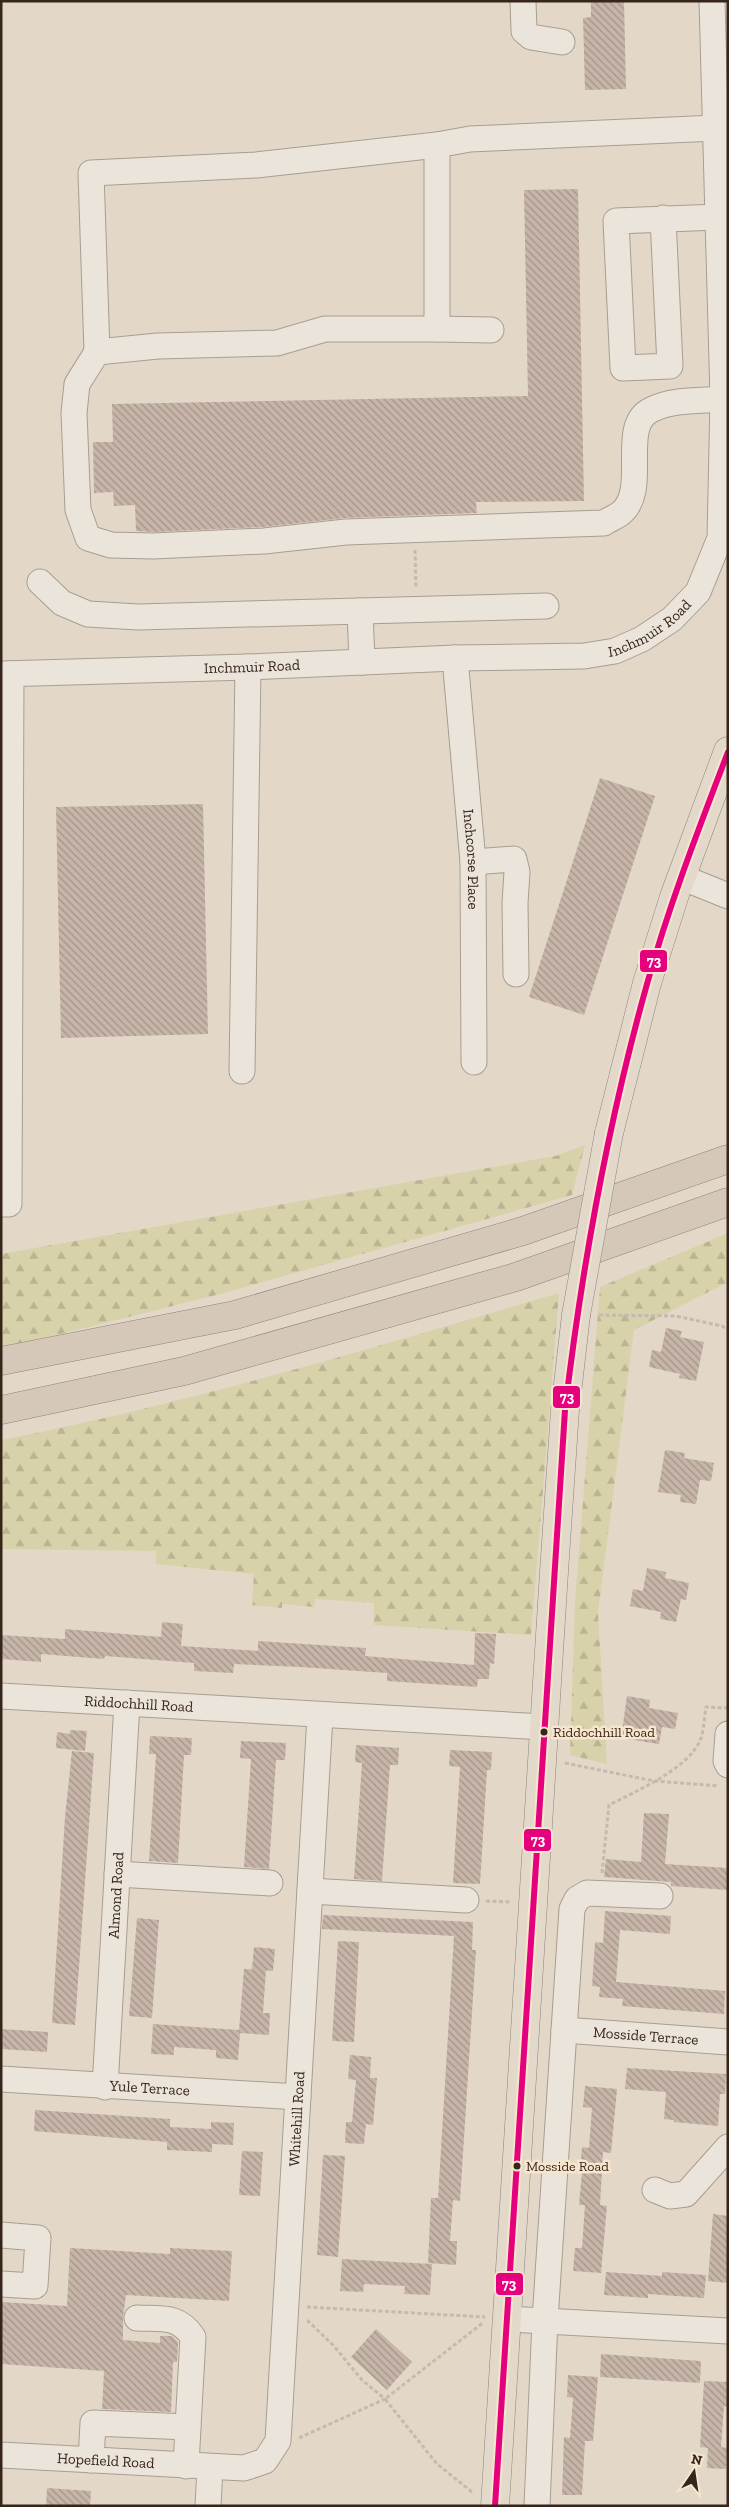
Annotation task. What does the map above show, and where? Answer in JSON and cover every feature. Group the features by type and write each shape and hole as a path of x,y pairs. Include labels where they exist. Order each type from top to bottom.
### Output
{"highway":[{"path":"1,1361 235,1315 523,1231 728,1159"},
{"path":"1,1410 184,1371 516,1277 728,1202"}],"main road":[{"path":"485,2499 507,2319 565,1410 576,1315 609,1133 647,983 681,877 728,751"}],"street":[{"path":"523,1 524,31 531,37 562,42"},
{"name":"Inchmuir Road","path":"6,674 248,667 455,658 584,656 615,651 642,638 672,619 698,592 720,538 724,309 718,217 716,128 721,53 712,1"},
{"path":"716,128 470,138 437,145 256,165 90,173 96,352 77,384 74,414 78,510 88,538 111,546 245,542 346,532 604,523 622,512 632,497 635,475 633,446 638,424 649,410 675,402 723,399"},
{"path":"437,145 437,330"},
{"path":"663,218 670,366 623,368 616,220 663,218 718,217"},
{"path":"96,352 158,346 277,343 325,329 491,330"},
{"path":"40,582 62,603 88,614 138,618 546,606"},
{"path":"360,611 362,662"},
{"name":"Inchcorse Place","path":"455,658 473,862 474,1062"},
{"path":"242,1071 248,667"},
{"path":"1,1204 9,1204 10,1079 6,1050 6,674"},
{"path":"473,862 514,860 517,872 515,903 516,974"},
{"path":"681,877 728,896"},
{"name":"Riddochhill Road","path":"1,1696 320,1716 544,1727"},
{"name":"Almond Road","path":"105,2087 126,1703"},
{"name":"Whitehill Road","path":"278,2441 320,1716"},
{"path":"727,1776 728,1734"},
{"path":"117,1874 270,1884"},
{"path":"310,1891 466,1900"},
{"path":"538,2506 545,2320 572,1909 577,1899 593,1893 660,1896"},
{"name":"Mosside Terrace","path":"564,2030 728,2042"},
{"name":"Yule Terrace","path":"1,2079 105,2087 298,2097"},
{"path":"655,2190 670,2196 686,2194 728,2147"},
{"path":"1,2235 38,2238 35,2286 1,2284"},
{"path":"137,2318 170,2320 185,2325 193,2337 186,2466"},
{"path":"507,2319 728,2331"},
{"path":"91,2460 93,2423 188,2427"},
{"path":"208,2506 210,2468 244,2468 264,2461 278,2441"},
{"name":"Hopefield Road","path":"1,2455 210,2468"}],"path":[{"path":"576,1315 676,1316 722,1326 728,1330"},
{"path":"593,1893 609,1805 654,1782 688,1758 700,1741 706,1707 728,1708"},
{"path":"542,1759 654,1782 727,1776"},
{"path":"466,1900 533,1904"},
{"path":"286,2305 318,2329 362,2380 386,2399 437,2464 485,2499"},
{"path":"278,2441 288,2443 386,2399 490,2317 286,2305"}],"green space":[{"path":"585,1145 572,1195 220,1294 1,1349 1,1254 555,1156"},
{"path":"728,1233 728,1282 634,1330 598,1613 607,1764 570,1755 575,1602 600,1287"},
{"path":"559,1293 531,1635 374,1625 374,1603 315,1599 314,1607 282,1604 282,1608 252,1605 254,1574 156,1564 156,1551 1,1549 1,1440 142,1409 282,1373"}],"building":[{"path":"591,1 624,1 626,89 585,90 583,18 591,17"},
{"path":"578,189 584,501 476,502 477,513 345,518 263,527 153,532 136,531 135,505 114,506 113,492 94,493 93,442 113,442 112,404 528,396 524,190"},
{"path":"600,778 655,796 584,1015 529,997"},
{"path":"203,804 208,1034 61,1038 56,807"},
{"path":"666,1328 682,1331 680,1337 704,1342 696,1381 679,1378 680,1374 649,1367 652,1350 661,1352"},
{"path":"665,1450 685,1453 684,1458 714,1463 711,1481 700,1480 696,1504 680,1502 681,1495 658,1492"},
{"path":"647,1568 666,1572 665,1578 689,1583 686,1600 681,1599 676,1622 660,1619 661,1612 630,1606 633,1589 643,1591"},
{"path":"162,1622 183,1624 181,1646 258,1651 258,1641 366,1648 365,1656 474,1665 475,1633 496,1634 494,1664 490,1663 489,1679 478,1679 477,1687 387,1681 387,1673 300,1667 234,1664 233,1673 194,1671 194,1663 105,1656 104,1659 41,1654 41,1662 1,1659 1,1635 65,1639 65,1629 161,1637"},
{"path":"627,1696 650,1700 649,1708 678,1713 675,1729 662,1727 659,1744 621,1738"},
{"path":"70,1730 87,1731 85,1751 56,1748 57,1732 70,1734"},
{"path":"150,1736 192,1738 191,1755 184,1755 178,1863 149,1861 156,1754 149,1754"},
{"path":"241,1741 286,1743 285,1760 276,1760 269,1869 244,1867 251,1759 240,1758"},
{"path":"356,1745 399,1748 398,1765 390,1765 382,1881 354,1879 362,1763 355,1762"},
{"path":"450,1750 492,1752 491,1770 487,1770 480,1884 453,1883 460,1767 449,1766"},
{"path":"72,1751 94,1753 75,2025 52,2023 65,1817"},
{"path":"644,1813 669,1814 665,1864 728,1868 728,1890 671,1886 671,1882 604,1877 606,1859 641,1862"},
{"path":"605,1911 671,1916 670,1934 620,1930 616,1982 725,1991 724,2014 622,2006 623,1999 599,1997 600,1987 592,1986 595,1942 603,1943"},
{"path":"323,1915 473,1922 472,1950 476,1950 460,2201 453,2200 450,2241 457,2241 456,2265 428,2263 431,2198 438,2198 454,1936 322,1929"},
{"path":"137,1918 159,1920 152,2018 129,2016"},
{"path":"338,1941 359,1942 354,2042 332,2041"},
{"path":"254,1947 275,1949 273,1971 252,1969"},
{"path":"244,1969 266,1970 263,2013 270,2013 269,2035 240,2033 238,2060 216,2058 216,2050 174,2047 174,2055 151,2054 153,2024 239,2030"},
{"path":"1,2029 48,2032 47,2052 1,2049"},
{"path":"350,2055 371,2057 370,2078 377,2078 373,2125 366,2124 364,2144 345,2143 346,2122 352,2122 356,2080 348,2079"},
{"path":"627,2068 726,2074 725,2094 720,2094 718,2126 674,2122 674,2120 664,2119 666,2092 625,2089"},
{"path":"585,2086 617,2089 611,2153 603,2152 600,2205 607,2206 601,2273 573,2271 575,2248 582,2248 585,2205 579,2205 582,2172 580,2172 582,2147 589,2148 592,2108 583,2107"},
{"path":"35,2110 170,2119 170,2127 211,2129 211,2122 234,2123 233,2145 212,2144 212,2152 167,2150 167,2142 34,2131"},
{"path":"242,2151 263,2152 260,2196 239,2195"},
{"path":"323,2155 345,2156 338,2257 317,2255"},
{"path":"713,2214 728,2216 728,2283 708,2281"},
{"path":"70,2248 170,2254 170,2248 232,2251 229,2301 126,2295 123,2317 123,2340 160,2343 160,2336 172,2336 178,2342 177,2362 173,2362 171,2412 102,2409 104,2371 1,2364 1,2302 67,2306"},
{"path":"342,2259 432,2264 430,2295 404,2294 405,2286 364,2284 363,2292 340,2291"},
{"path":"606,2272 662,2276 662,2272 706,2275 704,2298 648,2294 648,2298 604,2295"},
{"path":"376,2329 412,2362 387,2390 351,2357"},
{"path":"601,2354 701,2361 700,2383 600,2377"},
{"path":"568,2375 598,2377 593,2441 585,2441 582,2495 562,2495 564,2437 570,2438 573,2398 567,2397"},
{"path":"704,2381 728,2382 728,2407 724,2406 721,2447 727,2448 726,2469 707,2468 708,2448 700,2447"},
{"path":"47,2488 91,2491 90,2506 46,2506"}],"transit line":[{"name":"73","path":"495,2506 565,1410 572,1356 588,1249 608,1142 633,1036 665,925 728,752"}],"place":[{"name":"Riddochhill Road","path":"544,1732"},
{"name":"Mosside Road","path":"517,2166"}]}
